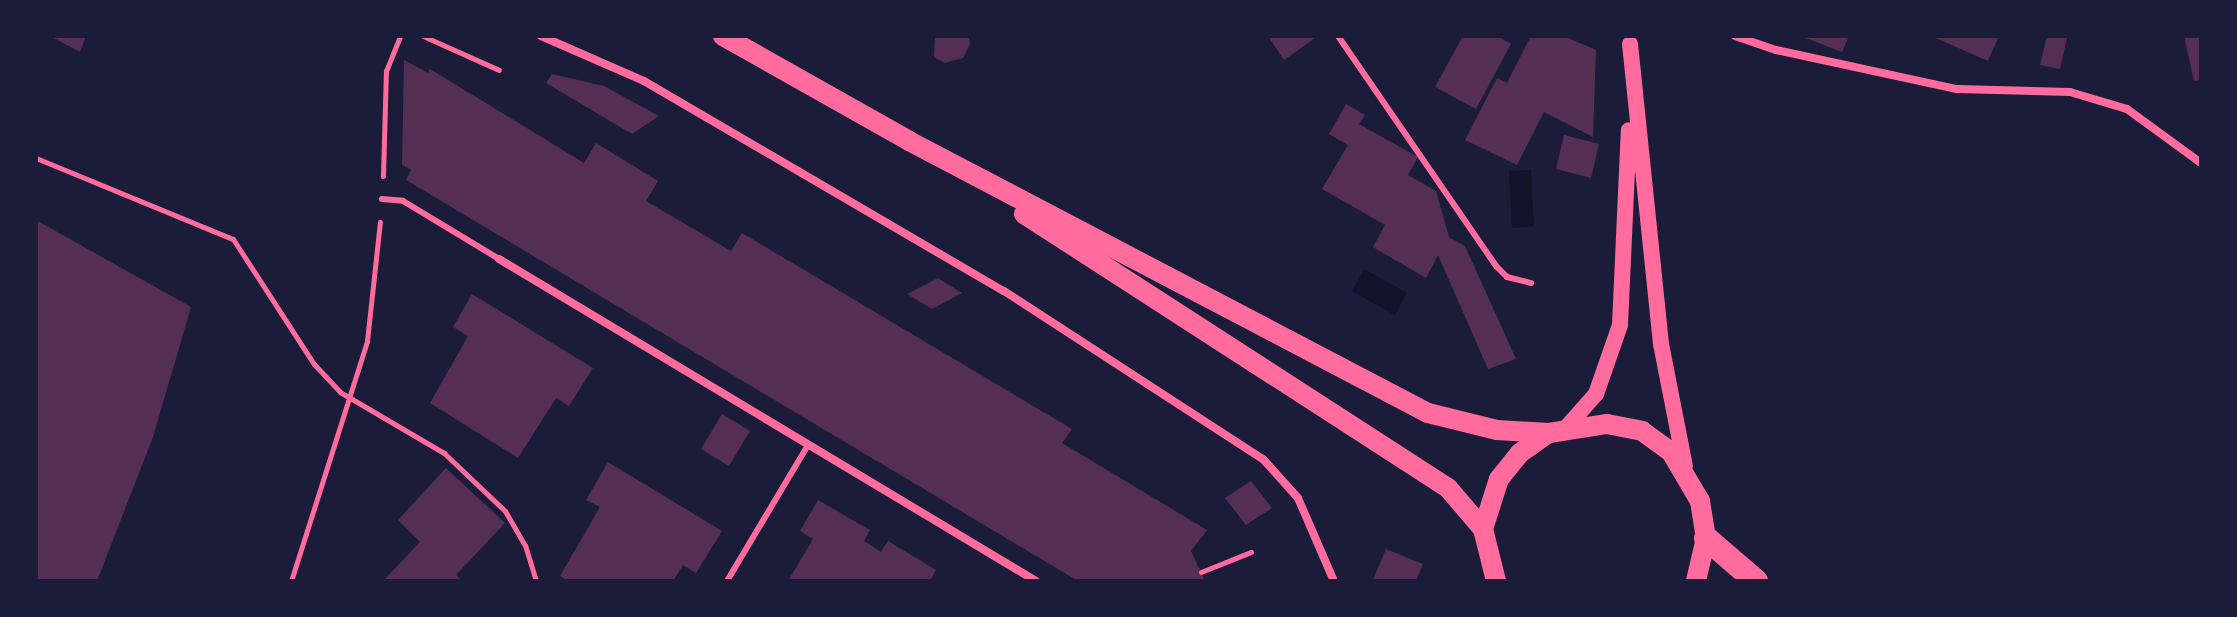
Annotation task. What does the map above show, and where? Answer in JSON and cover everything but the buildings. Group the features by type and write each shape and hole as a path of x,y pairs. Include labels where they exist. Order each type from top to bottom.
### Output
{"highway":[{"path":"1706,538 1756,581"}],"main road":[{"path":"723,36 909,141 1428,413 1497,430 1557,431 1607,424 1642,431 1671,452 1688,475 1700,501 1706,538 1696,581"},
{"path":"1483,529 1499,479 1520,453 1557,431 1596,394 1620,325 1630,40"},
{"path":"1630,40 1661,344 1688,475"},
{"path":"909,141 1448,488 1483,529 1496,581"}],"street":[{"path":"541,36 644,81 1004,291 1263,459 1298,498 1334,581"},
{"path":"1735,36 1776,50 1957,89 2070,92 2127,109 2201,163"},
{"path":"499,259 807,447 1036,581"}],"lane":[{"path":"1338,36 1497,267 1507,277 1531,283"},
{"path":"382,199 403,201 499,259"},
{"path":"727,581 807,447"}],"path":[{"path":"291,581 352,401 367,341 382,199 386,71 400,36"},
{"path":"423,36 499,70"},
{"path":"36,158 233,239 314,364 352,401 444,453 505,511 525,545 536,581"},
{"path":"1201,572 1251,552"}],"shaded area":[{"path":"1531,170 1534,226 1512,228 1509,171"},
{"path":"1364,269 1407,293 1395,315 1352,291"}]}
